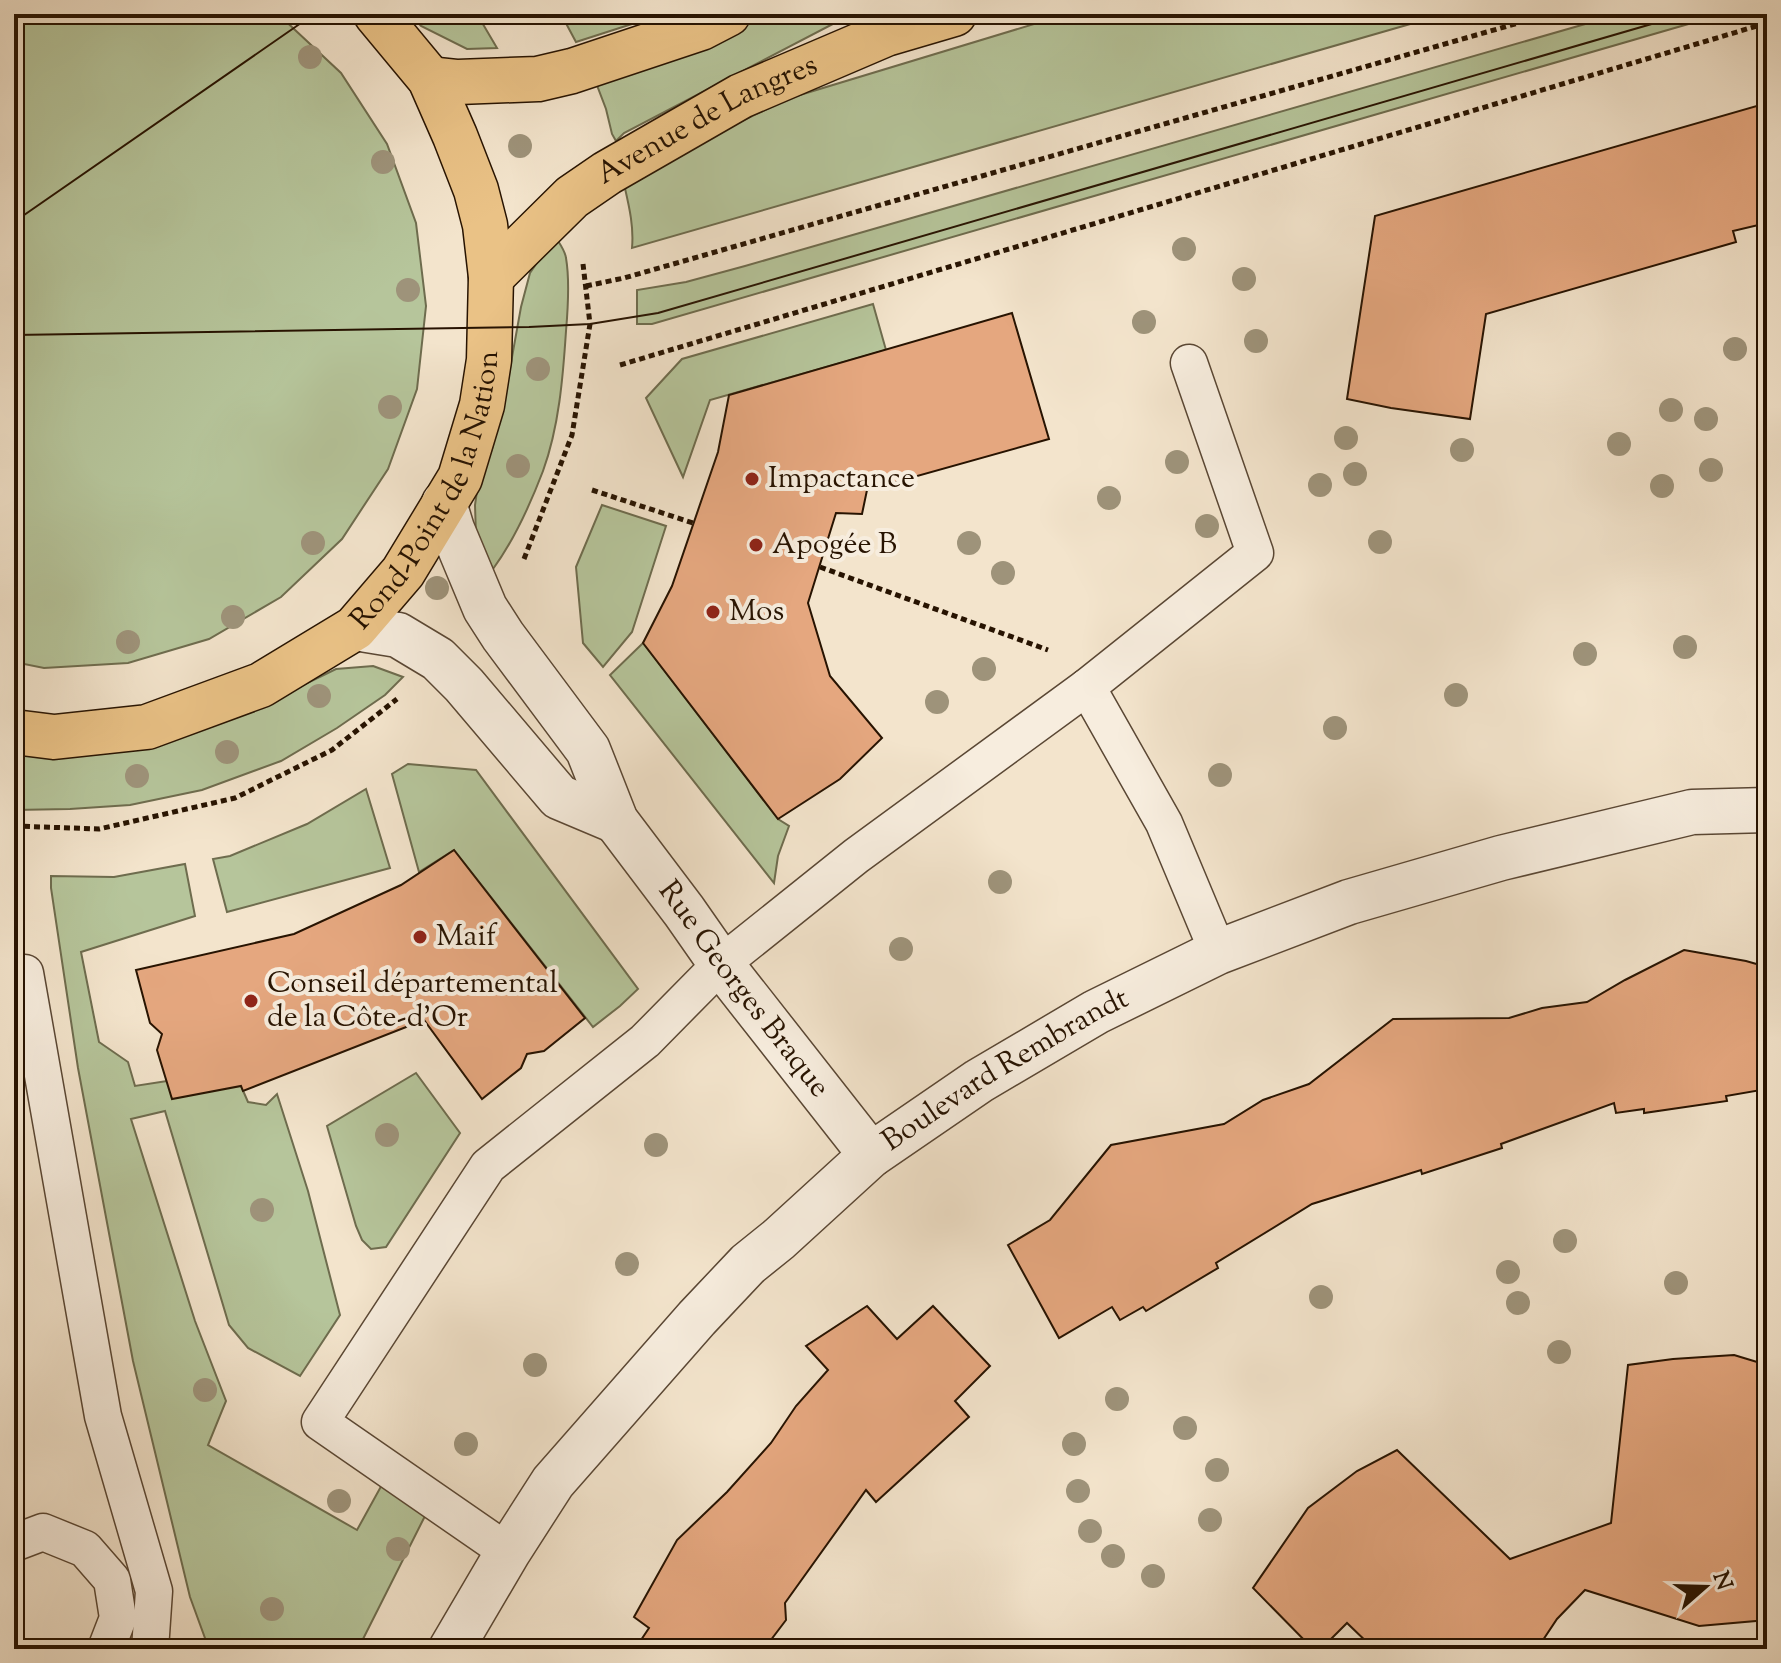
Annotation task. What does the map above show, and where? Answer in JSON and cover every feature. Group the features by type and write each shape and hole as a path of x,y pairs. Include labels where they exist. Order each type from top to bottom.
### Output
{"main road":[{"name":"Rond-Point de la Nation","path":"14,732 54,737 147,727 261,685 355,628 403,572 460,478 482,405 489,360 491,277 485,225 476,190 430,79 376,14"},
{"path":"430,79 458,82 538,79 572,71 701,28 728,14"},
{"name":"Avenue de Langres","path":"491,277 572,197 607,173 741,96 886,34 954,14"}],"street":[{"name":"Rue Georges Braque","path":"444,503 485,608 588,750 616,821 721,964 871,1155"},
{"path":"355,628 398,635 438,659 464,685 559,797 616,821"},
{"name":"Boulevard Rembrandt","path":"451,1649 553,1482 697,1318 748,1264 871,1155 979,1081 1096,1012 1218,952 1349,902 1501,858 1692,812 1767,810"}],"lane":[{"path":"508,1552 320,1422 488,1166 645,1041 721,964 856,856 1087,687 1255,553 1189,363"},
{"path":"1087,687 1164,823 1218,952"},
{"path":"25,973 103,1416 154,1591 150,1649"},
{"path":"14,1543 43,1532 85,1549 112,1580 118,1618 106,1649"}],"path":[{"path":"586,286 624,278 1550,14"},
{"path":"620,365 1767,23"},
{"path":"592,490 693,523"},
{"path":"820,567 1070,658 1087,687"}],"green space":[{"path":"14,14 278,14 341,73 387,144 416,223 426,306 417,389 388,469 342,539 281,597 209,639 128,663 44,668 14,662"},
{"path":"410,14 477,14 497,48 467,49 421,26"},
{"path":"561,14 663,14 576,42"},
{"path":"758,14 852,14 624,133 616,141 595,80 710,41"},
{"path":"1067,14 1445,14 632,248 632,224 624,184 729,127 790,98"},
{"path":"1620,14 1723,14 652,324 637,324 637,290 686,282 745,266"},
{"path":"555,236 565,255 568,285 557,419 533,496 515,534 493,569 476,536 478,484 492,449 530,273"},
{"path":"873,304 886,350 710,400 683,477 646,398 682,359"},
{"path":"602,505 666,526 632,632 603,667 583,643 576,567"},
{"path":"643,643 778,819 789,826 778,856 774,883 610,675"},
{"path":"373,666 403,677 385,695 281,761 202,790 130,805 14,810 14,751 258,707 336,669"},
{"path":"408,764 476,770 638,989 593,1027 454,850 419,872 392,774"},
{"path":"366,789 390,868 227,912 213,859 230,856 307,824"},
{"path":"185,864 195,916 81,952 99,1042 128,1062 135,1086 167,1081 241,1086 248,1102 266,1105 277,1094 308,1191 340,1315 300,1376 248,1348 229,1325 165,1111 131,1119 195,1321 226,1401 208,1445 357,1530 384,1481 426,1514 358,1649 209,1649 190,1597 133,1361 78,1068 51,876 114,877"},
{"path":"416,1073 460,1133 386,1247 371,1249 362,1240 356,1226 327,1126"}],"building":[{"path":"1767,103 1767,223 1733,231 1736,242 1486,314 1470,419 1347,399 1375,216"},
{"name":"Apogée B","path":"1012,313 1049,439 867,490 862,514 836,513 808,603 830,676 882,738 840,779 778,819 643,643 672,586 718,452 729,395"},
{"path":"454,850 585,1018 544,1051 527,1054 521,1068 482,1099 424,1020 243,1091 241,1086 172,1099 157,1050 162,1034 150,1023 136,970 294,934 401,885"},
{"path":"1684,950 1767,967 1767,1089 1726,1096 1727,1101 1644,1113 1644,1109 1616,1113 1614,1103 1501,1144 1502,1148 1312,1204 1216,1263 1218,1268 1146,1311 1143,1307 1120,1320 1112,1307 1059,1338 1008,1245 1050,1220 1111,1145 1224,1124 1263,1100 1309,1084 1393,1019 1509,1018 1542,1008 1587,1002"},
{"path":"867,1306 897,1339 933,1306 990,1366 955,1401 969,1417 876,1502 866,1490 785,1603 786,1620 764,1649 635,1649 649,1628 634,1617 677,1540 727,1492 771,1443 796,1406 828,1370 806,1346"},
{"path":"1734,1355 1767,1365 1767,1620 1699,1626 1585,1590 1557,1619 1537,1649 1374,1649 1347,1623 1321,1649 1313,1649 1253,1588 1308,1508 1357,1471 1397,1450 1510,1559 1611,1523 1628,1365"}],"tram line":[{"path":"14,222 314,14"},
{"path":"14,335 529,327 590,324 658,313 1686,14"}],"place":[{"name":"Impactance","path":"752,479"},
{"name":"Apogée B","path":"756,545"},
{"name":"Mos","path":"713,612"},
{"name":"Maif","path":"420,937"},
{"name":"Conseil départemental de la Côte-d'Or","path":"251,1001"}]}
